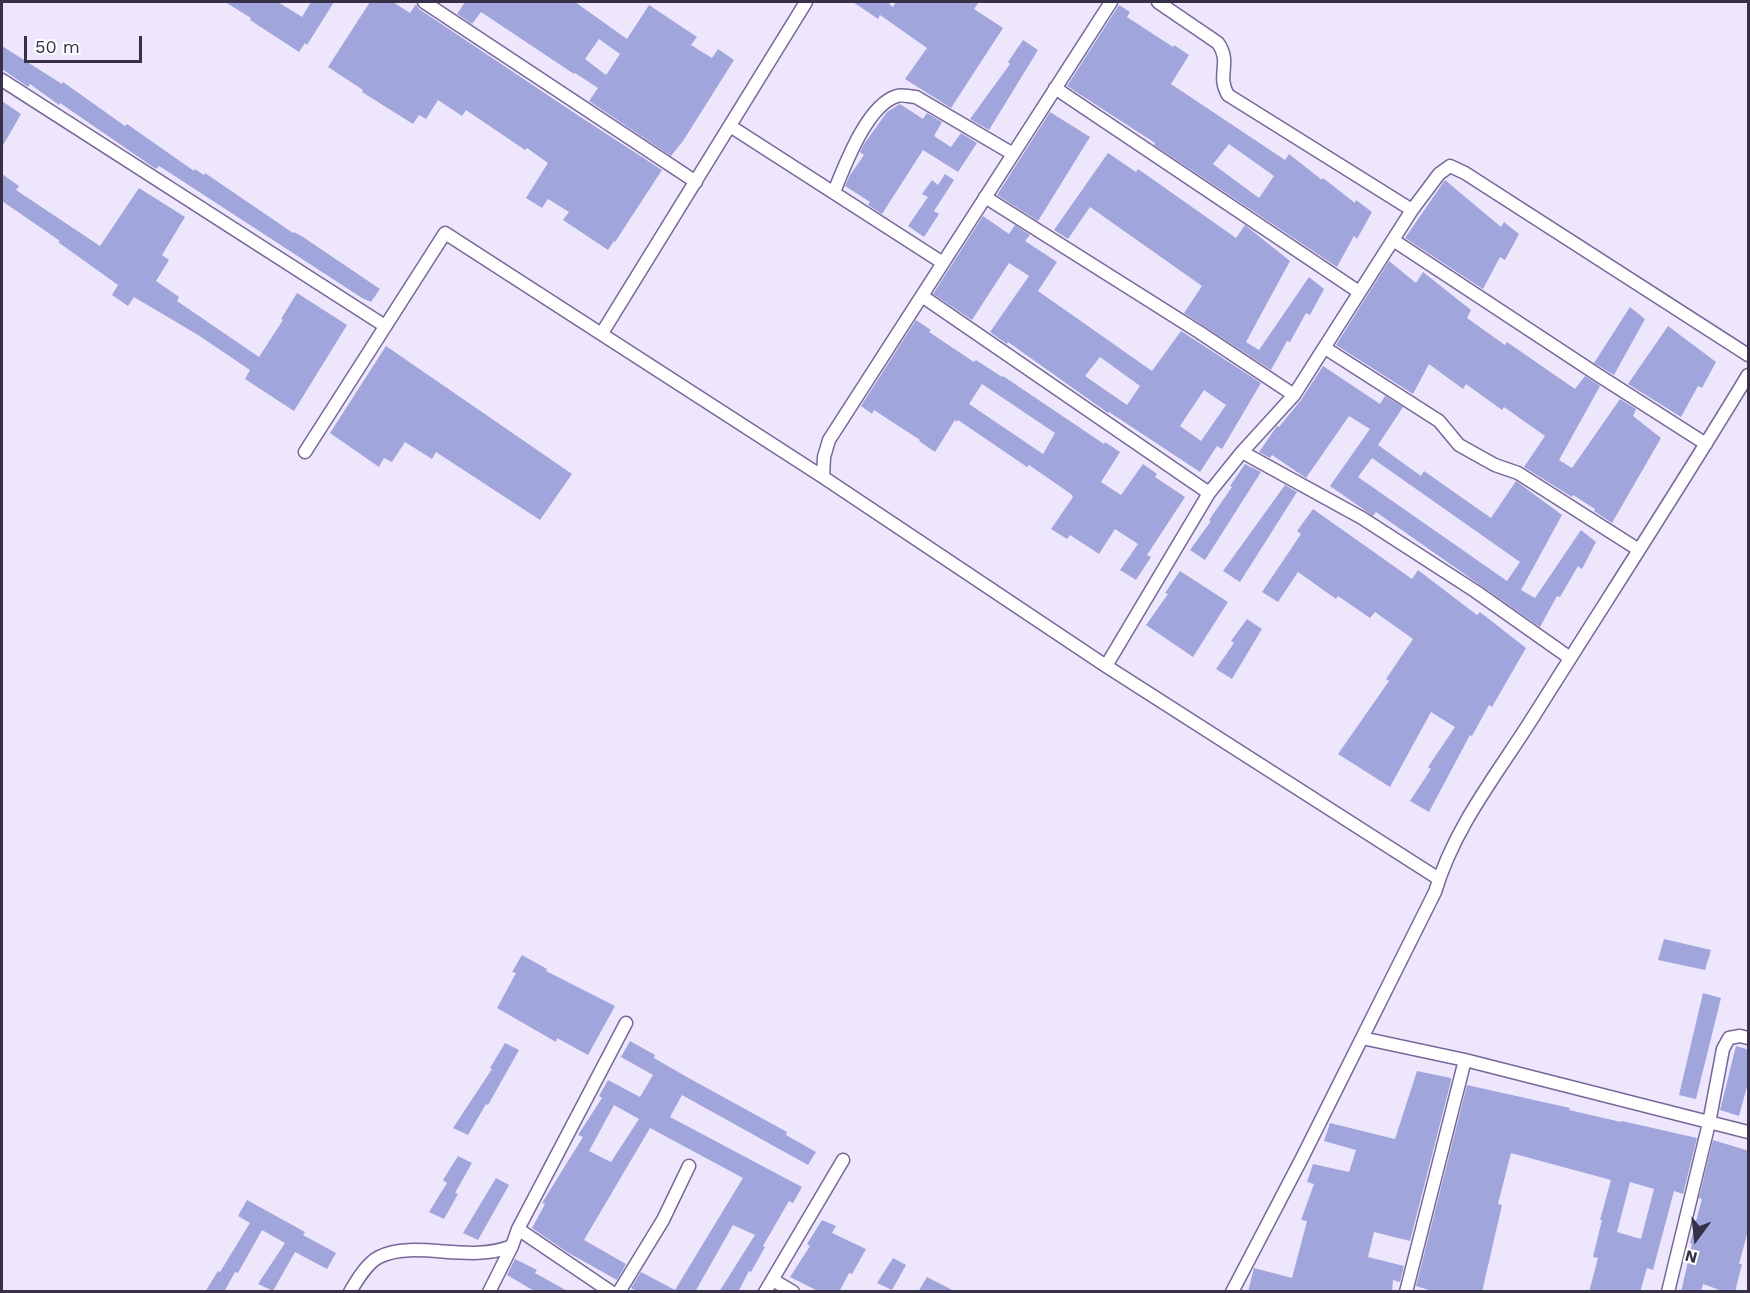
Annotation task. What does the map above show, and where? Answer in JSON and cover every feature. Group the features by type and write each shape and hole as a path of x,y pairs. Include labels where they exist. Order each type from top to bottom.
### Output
{"street":[{"path":"424,2 696,182"},
{"path":"602,333 806,2"},
{"path":"823,477 824,457 829,440 1111,2"},
{"path":"1158,2 1218,44 1225,53 1222,85 1228,95 1412,210"},
{"path":"2,80 385,326"},
{"path":"1055,88 1359,292"},
{"path":"834,192 854,146 881,105 899,95 916,97 1013,154"},
{"path":"730,126 943,263"},
{"path":"1106,666 1209,493 1242,452 1294,395 1412,210 1439,174 1450,166 1465,173 1749,355"},
{"path":"985,197 1294,395"},
{"path":"305,452 445,233 823,477 1106,666 1439,879"},
{"path":"1394,240 1706,444"},
{"path":"922,296 1209,493"},
{"path":"1324,348 1439,421 1459,445 1495,465 1518,473 1639,550"},
{"path":"1232,1292 1435,892 1475,802 1534,716 1749,375"},
{"path":"1242,452 1362,518 1475,591 1570,658"},
{"path":"489,1292 518,1229 626,1023"},
{"path":"1668,1292 1709,1123 1723,1049 1729,1038 1740,1036 1749,1038"},
{"path":"1362,1038 1466,1060 1749,1132"},
{"path":"1406,1292 1466,1060"},
{"path":"765,1292 843,1160"},
{"path":"620,1292 663,1220 689,1166"},
{"path":"518,1229 611,1292"},
{"path":"350,1292 378,1257 395,1251 482,1253 503,1250 512,1246"},
{"path":"773,1280 793,1292"}],"building":[{"path":"225,2 278,2 302,17 311,2 334,2 307,45 305,43 299,52"},
{"path":"370,2 393,2 410,13 416,4 419,9 662,170 608,250 563,220 569,212 548,199 542,208 526,198 548,163 527,148 525,150 466,110 462,116 438,100 426,119 419,115 413,124 362,92 363,90 328,67"},
{"path":"465,2 575,2 627,39 649,5 697,37 691,45 712,58 718,49 734,60 683,141 671,156 589,101 598,88 481,12 472,24 457,14","holes":["599,39 620,54 606,75 585,59"]},
{"path":"853,2 891,2 889,4 893,7 896,2 979,2 974,9 1003,28 951,108 905,79 927,48 880,15 878,19"},
{"path":"1119,5 1130,12 1127,17 1189,55 1171,84 1285,160 1289,154 1322,180 1323,178 1355,203 1356,200 1372,212 1357,239 1354,236 1337,267 1067,86","holes":["1229,144 1274,176 1259,198 1213,164"]},
{"path":"1023,40 1038,50 989,130 970,119 1010,64 1008,62"},
{"path":"2,46 62,84 63,82 194,171 195,169 204,175 205,173 380,289 371,302 362,298 167,171 159,166 156,169 30,84 28,87 2,69"},
{"path":"2,101 21,114 2,147"},
{"path":"900,104 923,119 927,113 942,122 934,136 951,147 961,133 977,143 958,172 923,150 882,214 868,205 870,202 845,186 864,155 860,152 864,144 887,112"},
{"path":"1050,112 1090,137 1038,221 997,195"},
{"path":"1108,153 1136,172 1138,169 1236,238 1245,225 1290,261 1246,342 1259,350 1309,277 1324,289 1310,315 1306,313 1271,370 1184,313 1202,286 1090,207 1068,239 1054,230"},
{"path":"2,174 19,186 16,190 100,246 139,188 185,217 162,255 169,260 156,281 179,297 177,301 259,357 297,293 347,325 294,411 245,379 250,370 198,335 134,297 128,306 112,295 118,285 2,201"},
{"path":"945,174 954,180 934,211 939,214 924,237 908,226 928,197 922,194 932,180 938,185"},
{"path":"1445,180 1501,227 1504,222 1519,234 1505,260 1500,257 1483,289 1405,238"},
{"path":"983,216 1009,234 1015,225 1030,235 1025,241 1057,262 1038,291 1152,371 1181,331 1261,383 1222,449 1217,446 1200,472 1108,413 1008,342 1007,344 990,332 1029,276 1009,263 972,320 933,294","holes":["1100,357 1140,386 1127,405 1085,376","1204,390 1226,405 1201,441 1180,426"]},
{"path":"1389,261 1416,283 1423,272 1471,310 1467,318 1505,345 1507,342 1575,389 1585,376 1600,386 1559,460 1572,468 1620,399 1636,409 1633,416 1661,438 1612,523 1573,495 1572,497 1524,467 1545,436 1504,407 1502,410 1466,384 1463,389 1429,364 1413,394 1336,345"},
{"path":"1630,307 1645,319 1614,375 1594,363"},
{"path":"916,320 931,330 929,332 974,362 976,360 1003,376 1104,444 1105,442 1120,452 1101,482 1121,495 1143,464 1157,474 1155,477 1185,497 1147,555 1151,557 1136,580 1120,570 1138,544 1115,529 1099,554 1070,535 1067,539 1051,529 1073,497 1071,494 958,420 957,422 955,420 935,452 874,410 872,414 861,406","holes":["982,384 1055,433 1043,454 969,404"]},
{"path":"1668,326 1716,362 1702,388 1698,386 1681,417 1628,384"},
{"path":"386,346 572,474 540,520 436,452 432,459 405,442 392,462 384,458 379,467 330,433"},
{"path":"1323,366 1380,404 1385,396 1403,407 1378,445 1421,476 1424,471 1491,518 1516,481 1562,515 1521,590 1535,598 1581,530 1596,542 1582,569 1578,566 1560,597 1557,596 1540,627 1376,512 1373,516 1330,486 1370,429 1349,416 1306,478 1272,455 1270,458 1259,452 1277,426 1279,427 1301,400","holes":["1372,458 1520,562 1507,581 1358,477"]},
{"path":"1245,464 1261,472 1205,560 1190,550 1211,521 1209,520"},
{"path":"1285,485 1297,492 1240,582 1223,571"},
{"path":"1313,509 1412,579 1418,570 1477,615 1480,612 1526,648 1492,707 1489,705 1472,736 1470,735 1429,812 1410,801 1431,769 1428,767 1455,727 1431,712 1390,787 1338,754 1389,681 1386,679 1413,639 1375,612 1370,618 1338,596 1336,599 1298,572 1278,602 1262,592 1301,534 1297,531"},
{"path":"1180,571 1228,602 1193,657 1146,625 1168,594 1165,593"},
{"path":"1247,619 1262,629 1232,679 1216,669 1234,643 1231,641"},
{"path":"1664,939 1711,950 1705,970 1658,960"},
{"path":"522,955 547,969 546,971 615,1006 588,1055 557,1038 556,1042 497,1008 516,973 512,972"},
{"path":"1703,993 1721,998 1696,1099 1679,1095"},
{"path":"630,1041 685,1076 787,1132 786,1135 816,1152 808,1165 682,1095 670,1117 802,1187 793,1203 789,1201 738,1292 719,1292 755,1235 733,1225 695,1292 638,1292 631,1288 641,1272 675,1290 743,1178 650,1128 584,1240 626,1264 617,1280 567,1252 532,1228 545,1204 542,1203 583,1137 578,1135 602,1098 599,1096 608,1080 640,1097 653,1075 621,1057","holes":["614,1105 639,1119 611,1162 589,1151"]},
{"path":"505,1043 519,1050 488,1105 486,1104 468,1135 453,1128 492,1069 490,1068"},
{"path":"1736,1046 1749,1050 1749,1079 1739,1116 1720,1110"},
{"path":"1417,1071 1451,1078 1451,1081 1410,1241 1374,1232 1368,1257 1404,1266 1400,1282 1393,1280 1392,1292 1248,1292 1254,1268 1292,1278 1307,1221 1301,1220 1314,1184 1307,1182 1313,1164 1349,1172 1356,1150 1324,1141 1330,1123 1395,1139"},
{"path":"1467,1085 1697,1138 1683,1194 1674,1191 1653,1270 1647,1268 1640,1292 1589,1292 1598,1258 1593,1257 1602,1220 1600,1220 1611,1180 1511,1153 1498,1204 1502,1205 1482,1292 1435,1292 1416,1286","holes":["1630,1182 1654,1189 1641,1239 1617,1232"]},
{"path":"1713,1140 1749,1151 1749,1227 1739,1264 1742,1264 1735,1292 1725,1292 1703,1284 1701,1292 1681,1292 1692,1244 1690,1243 1702,1199 1699,1198"},
{"path":"458,1156 472,1163 444,1219 429,1212 447,1183 443,1180"},
{"path":"496,1178 509,1185 478,1240 463,1233"},
{"path":"247,1200 305,1232 303,1235 336,1253 327,1269 295,1252 273,1291 258,1284 285,1243 262,1230 238,1273 235,1272 224,1292 205,1292 250,1223 238,1216"},
{"path":"822,1220 836,1226 832,1233 866,1249 839,1292 820,1292 790,1277 810,1246 807,1244"},
{"path":"893,1258 906,1265 892,1290 877,1283"},
{"path":"515,1259 537,1270 535,1273 569,1292 536,1292 507,1275"},
{"path":"927,1277 956,1292 918,1292"}]}
